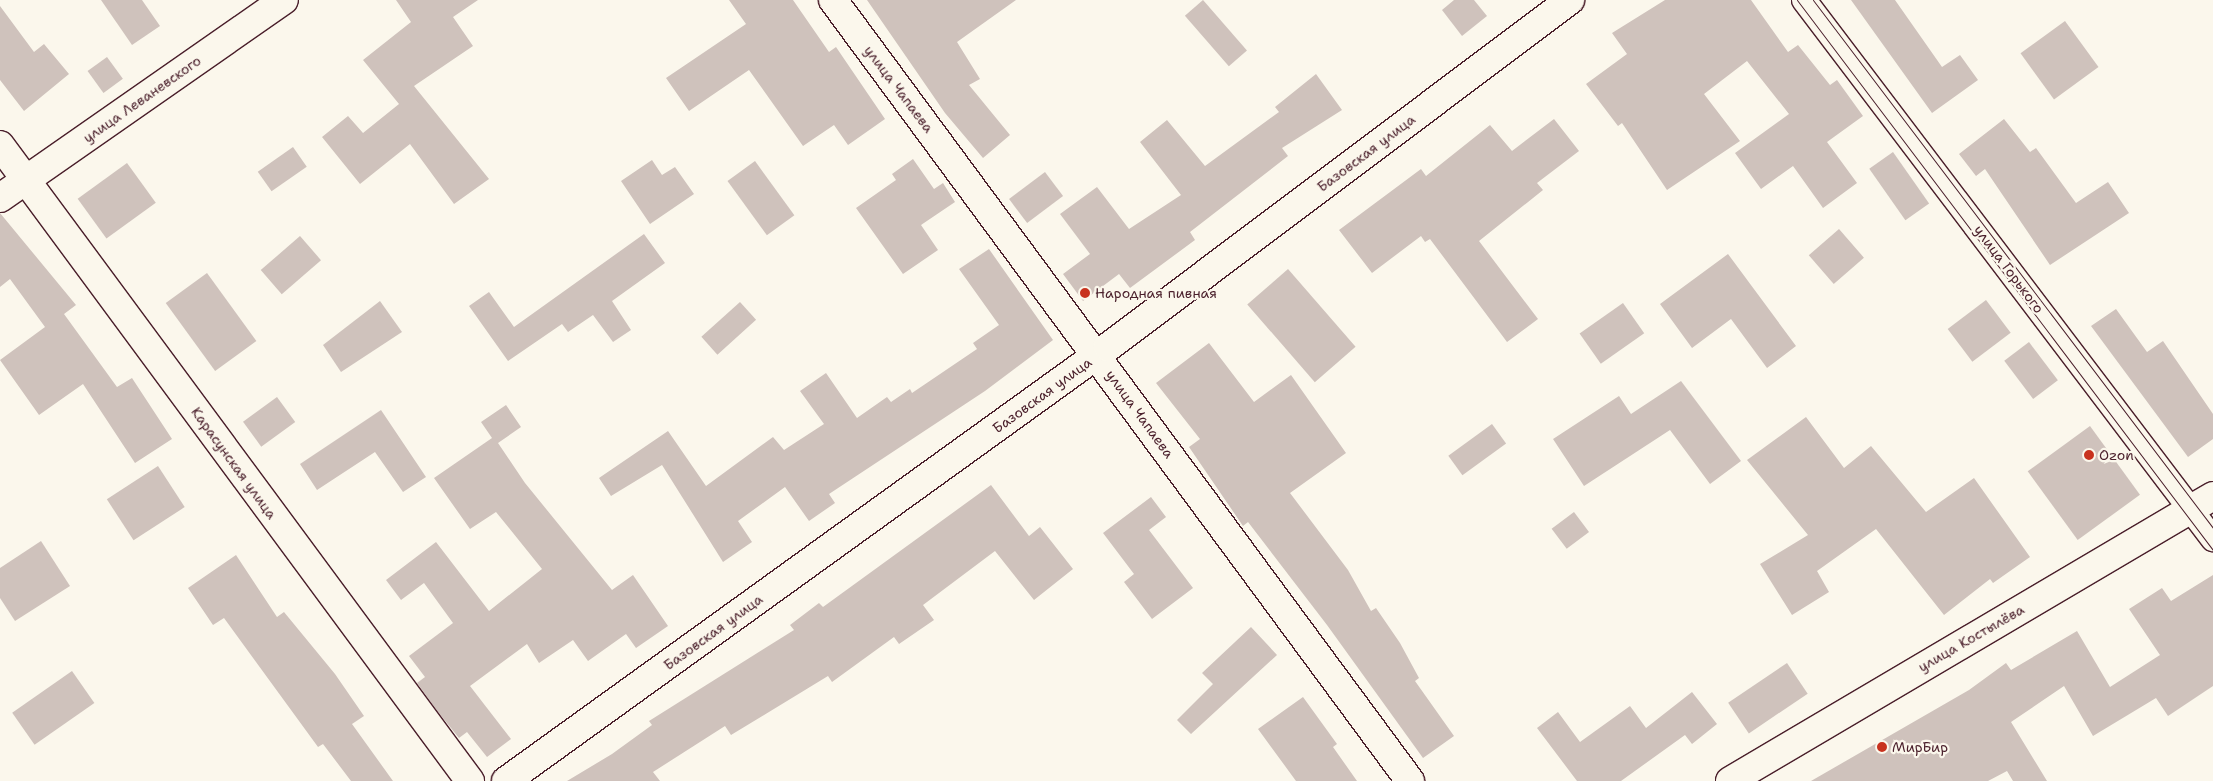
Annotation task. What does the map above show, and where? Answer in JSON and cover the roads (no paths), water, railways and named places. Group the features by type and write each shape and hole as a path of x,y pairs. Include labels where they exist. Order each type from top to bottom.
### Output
{"street":[{"name":"улица Леваневского","path":"0,198 284,0"},
{"name":"улица Чапаева","path":"832,0 1097,355 1410,781"},
{"name":"Базовская улица","path":"506,781 1097,355 1570,0"},
{"name":"улица Горького","path":"1804,0 2202,502 2213,539"},
{"name":"Карасунская улица","path":"0,145 470,781"},
{"name":"улица Костылёва","path":"1730,781 2202,502"}],"tram line":[{"path":"1797,0 2213,550"},
{"path":"1813,0 2213,528"}],"place":[{"name":"Народная пивная","path":"1085,293"},
{"name":"Ozon","path":"2089,455"},
{"name":"МирБир","path":"1882,747"}]}
